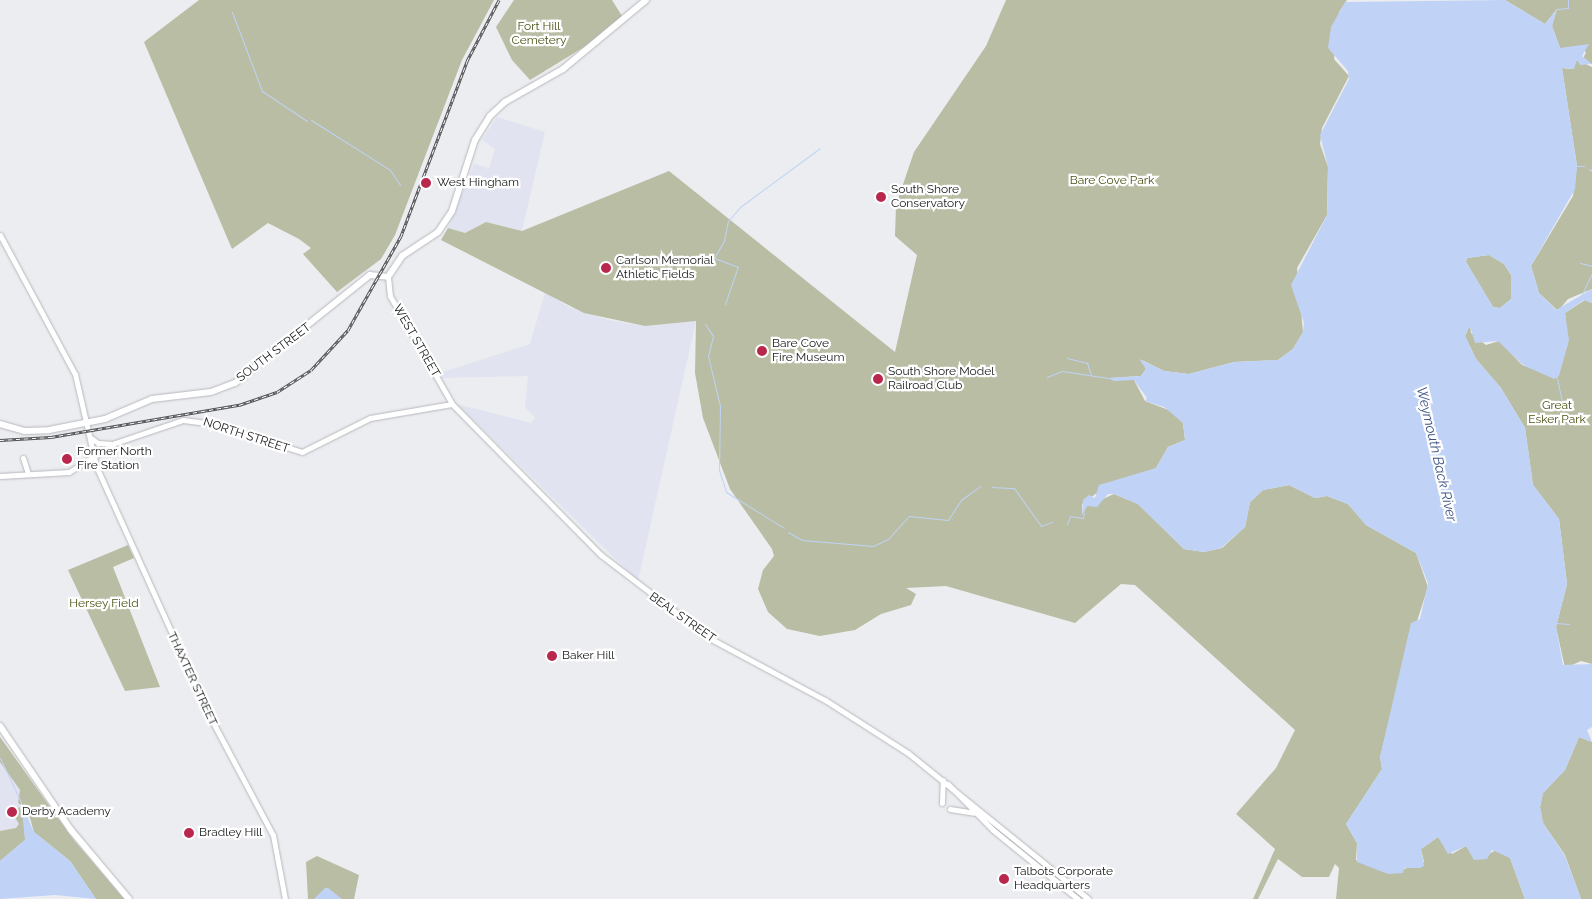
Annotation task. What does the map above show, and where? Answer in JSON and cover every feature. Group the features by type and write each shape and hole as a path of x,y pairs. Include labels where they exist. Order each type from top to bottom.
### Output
{"main road":[{"path":"388,277 402,256 446,222 475,140 490,116 505,102 563,69 646,0"},
{"name":"SOUTH STREET","path":"0,424 32,432 88,423 152,399 228,387 286,346 370,275 388,277"},
{"path":"0,726 71,830 130,899"}],"street":[{"name":"THAXTER STREET","path":"0,235 73,369 88,423 95,458 208,713 273,835 285,899"},
{"name":"WEST STREET","path":"388,277 390,296 452,404"},
{"path":"436,407 447,397"},
{"name":"NORTH STREET","path":"0,476 28,473 65,473 95,458 116,444 183,420 215,424 289,450 309,451 370,418 452,404"},
{"name":"BEAL STREET","path":"452,404 601,555 655,600 711,639 825,700 943,780 1088,899"},
{"path":"91,438 100,444 116,444"},
{"path":"22,458 28,473"},
{"path":"942,803 943,780"},
{"name":"BEAL STREET","path":"948,784 975,814 1078,899"},
{"path":"950,809 975,814"}],"shaded area":[{"path":"497,117 545,132 522,231 486,222 465,233 454,231 448,228 474,164 489,168 495,149 482,140"},
{"path":"545,292 569,307 609,320 645,326 696,321 638,581 457,404 531,423 535,418 525,407 528,376 442,378 440,373 530,344"},
{"name":"Derby Academy","path":"0,762 20,790 25,840 0,861"}],"green space":[{"path":"199,0 494,0 462,60 395,235 381,259 337,292 303,254 311,248 299,239 268,223 232,249 144,42"},
{"name":"Fort Hill Cemetery","path":"514,0 612,0 622,16 589,44 530,80 512,60 496,27"},
{"name":"Bare Cove Park","path":"1006,0 1347,0 1339,12 1334,59 1349,76 1322,128 1320,144 1328,167 1327,215 1297,268 1303,332 1293,349 1278,360 1234,362 1189,374 1164,371 1142,360 1146,369 1141,376 1110,378 1134,380 1145,401 1171,411 1183,423 1185,440 1168,447 1156,468 1098,492 1082,504 1082,515 1087,506 1114,494 1138,504 1184,549 1204,552 1222,548 1245,527 1250,502 1263,490 1289,485 1315,498 1327,496 1348,504 1366,525 1416,553 1428,587 1404,661 1380,757 1382,769 1346,824 1357,843 1356,860 1393,873 1424,862 1421,849 1438,837 1452,854 1466,846 1489,854 1496,850 1510,858 1525,899 1336,899 1339,868 1335,864 1329,877 1302,877 1278,859 1258,899 1253,899 1275,849 1236,814 1276,768 1295,730 1135,585 1121,584 1075,623 946,586 906,588 916,594 911,605 881,614 855,630 820,636 787,629 768,612 758,589 763,570 774,556 772,549 730,489 703,418 695,373 696,321 645,326 584,313 441,240 448,228 465,233 486,222 522,231 669,171 895,352 917,255 895,236 896,205 914,152 986,46"},
{"path":"1505,0 1592,0 1592,64 1583,59 1586,52 1581,49 1560,48 1552,26 1557,9 1545,24"},
{"path":"1577,60 1592,67 1592,289 1568,299 1558,311 1539,293 1531,266 1573,196 1577,166 1562,68 1571,69"},
{"path":"1489,255 1504,264 1511,275 1511,299 1500,308 1493,307 1466,262 1467,258"},
{"name":"Great Esker Park","path":"1585,300 1592,303 1592,664 1581,661 1565,668 1556,627 1567,584 1559,519 1533,485 1525,428 1501,388 1476,359 1465,336 1470,325 1471,333 1486,345 1499,341 1522,365 1557,378 1568,343 1565,313"},
{"name":"Hersey Field","path":"128,545 134,558 113,567 160,687 125,691 68,570"},
{"path":"0,737 73,839 124,899 96,899 70,861 34,832 27,808 18,803 20,790 0,762"},
{"path":"1579,737 1592,742 1592,899 1581,899 1565,855 1543,823 1540,807 1543,793 1565,770"},
{"path":"19,807 24,814 25,840 0,861 0,831 16,828 19,824 13,814"},
{"path":"317,856 359,875 354,899 308,899 306,862"}],"water":[{"name":"Weymouth Back River","path":"1505,0 1545,24 1557,9 1552,26 1560,48 1589,44 1582,56 1592,64 1580,65 1577,60 1574,69 1562,68 1577,166 1575,189 1531,266 1539,293 1556,310 1592,289 1592,303 1584,300 1565,313 1569,340 1559,376 1554,379 1523,365 1498,341 1475,343 1470,326 1465,336 1476,359 1501,388 1525,428 1533,485 1559,519 1567,584 1556,627 1563,665 1592,664 1592,727 1587,730 1592,742 1579,737 1565,770 1543,793 1540,807 1543,823 1565,856 1581,899 1525,899 1510,858 1492,850 1487,859 1474,860 1466,846 1448,854 1438,837 1421,849 1424,866 1420,868 1404,868 1403,873 1388,874 1357,862 1357,843 1346,824 1382,769 1380,757 1411,623 1420,619 1428,583 1416,553 1366,525 1348,504 1327,496 1315,498 1289,485 1263,490 1250,502 1245,527 1221,548 1204,552 1184,549 1138,504 1114,494 1108,494 1097,507 1087,506 1082,515 1083,500 1089,495 1095,498 1099,485 1156,468 1168,447 1185,440 1183,423 1164,407 1145,401 1147,398 1134,380 1114,381 1108,378 1141,376 1146,369 1139,359 1164,371 1189,374 1234,362 1278,360 1293,349 1303,332 1304,323 1291,285 1327,215 1328,167 1320,135 1349,79 1348,71 1328,48 1331,27 1345,2","holes":["1489,255 1504,264 1511,275 1511,299 1500,308 1493,307 1466,262 1467,258"]},
{"path":"21,802 34,832 70,861 96,899 55,895 0,899 0,861 25,840"},
{"path":"325,888 328,888 342,899 314,899"}],"waterway":[{"path":"1557,9 1568,8 1568,0"},
{"path":"232,12 262,91 307,121"},
{"path":"311,120 390,170 400,185"},
{"path":"725,304 738,267 714,258 724,241 728,221 740,207 820,148"},
{"path":"1577,166 1584,166"},
{"path":"1580,263 1592,266"},
{"path":"1581,296 1592,273"},
{"path":"705,324 713,336 708,356 720,406 719,470 726,492 784,528"},
{"path":"1067,358 1087,363 1091,375"},
{"path":"1047,377 1062,371 1108,378"},
{"path":"1557,378 1564,410"},
{"path":"788,532 802,540 873,546 888,539 909,516 948,520 961,500 980,486"},
{"path":"992,487 1014,488 1041,526 1052,522"},
{"path":"1067,524 1070,516 1083,518 1084,513"},
{"path":"1556,623 1569,624"},
{"path":"0,758 21,802"}],"railway":[{"path":"0,440 51,437 239,405 277,392 311,370 348,330 401,236 467,61 499,0"}],"place":[{"name":"West Hingham","path":"426,183"},
{"name":"South Shore Conservatory","path":"881,197"},
{"name":"Carlson Memorial Athletic Fields","path":"606,268"},
{"name":"Bare Cove Fire Museum","path":"762,351"},
{"name":"South Shore Model Railroad Club","path":"878,379"},
{"name":"Former North Fire Station","path":"67,459"},
{"name":"Baker Hill","path":"552,656"},
{"name":"Derby Academy","path":"12,812"},
{"name":"Bradley Hill","path":"189,833"},
{"name":"Talbots Corporate Headquarters","path":"1004,879"}]}
